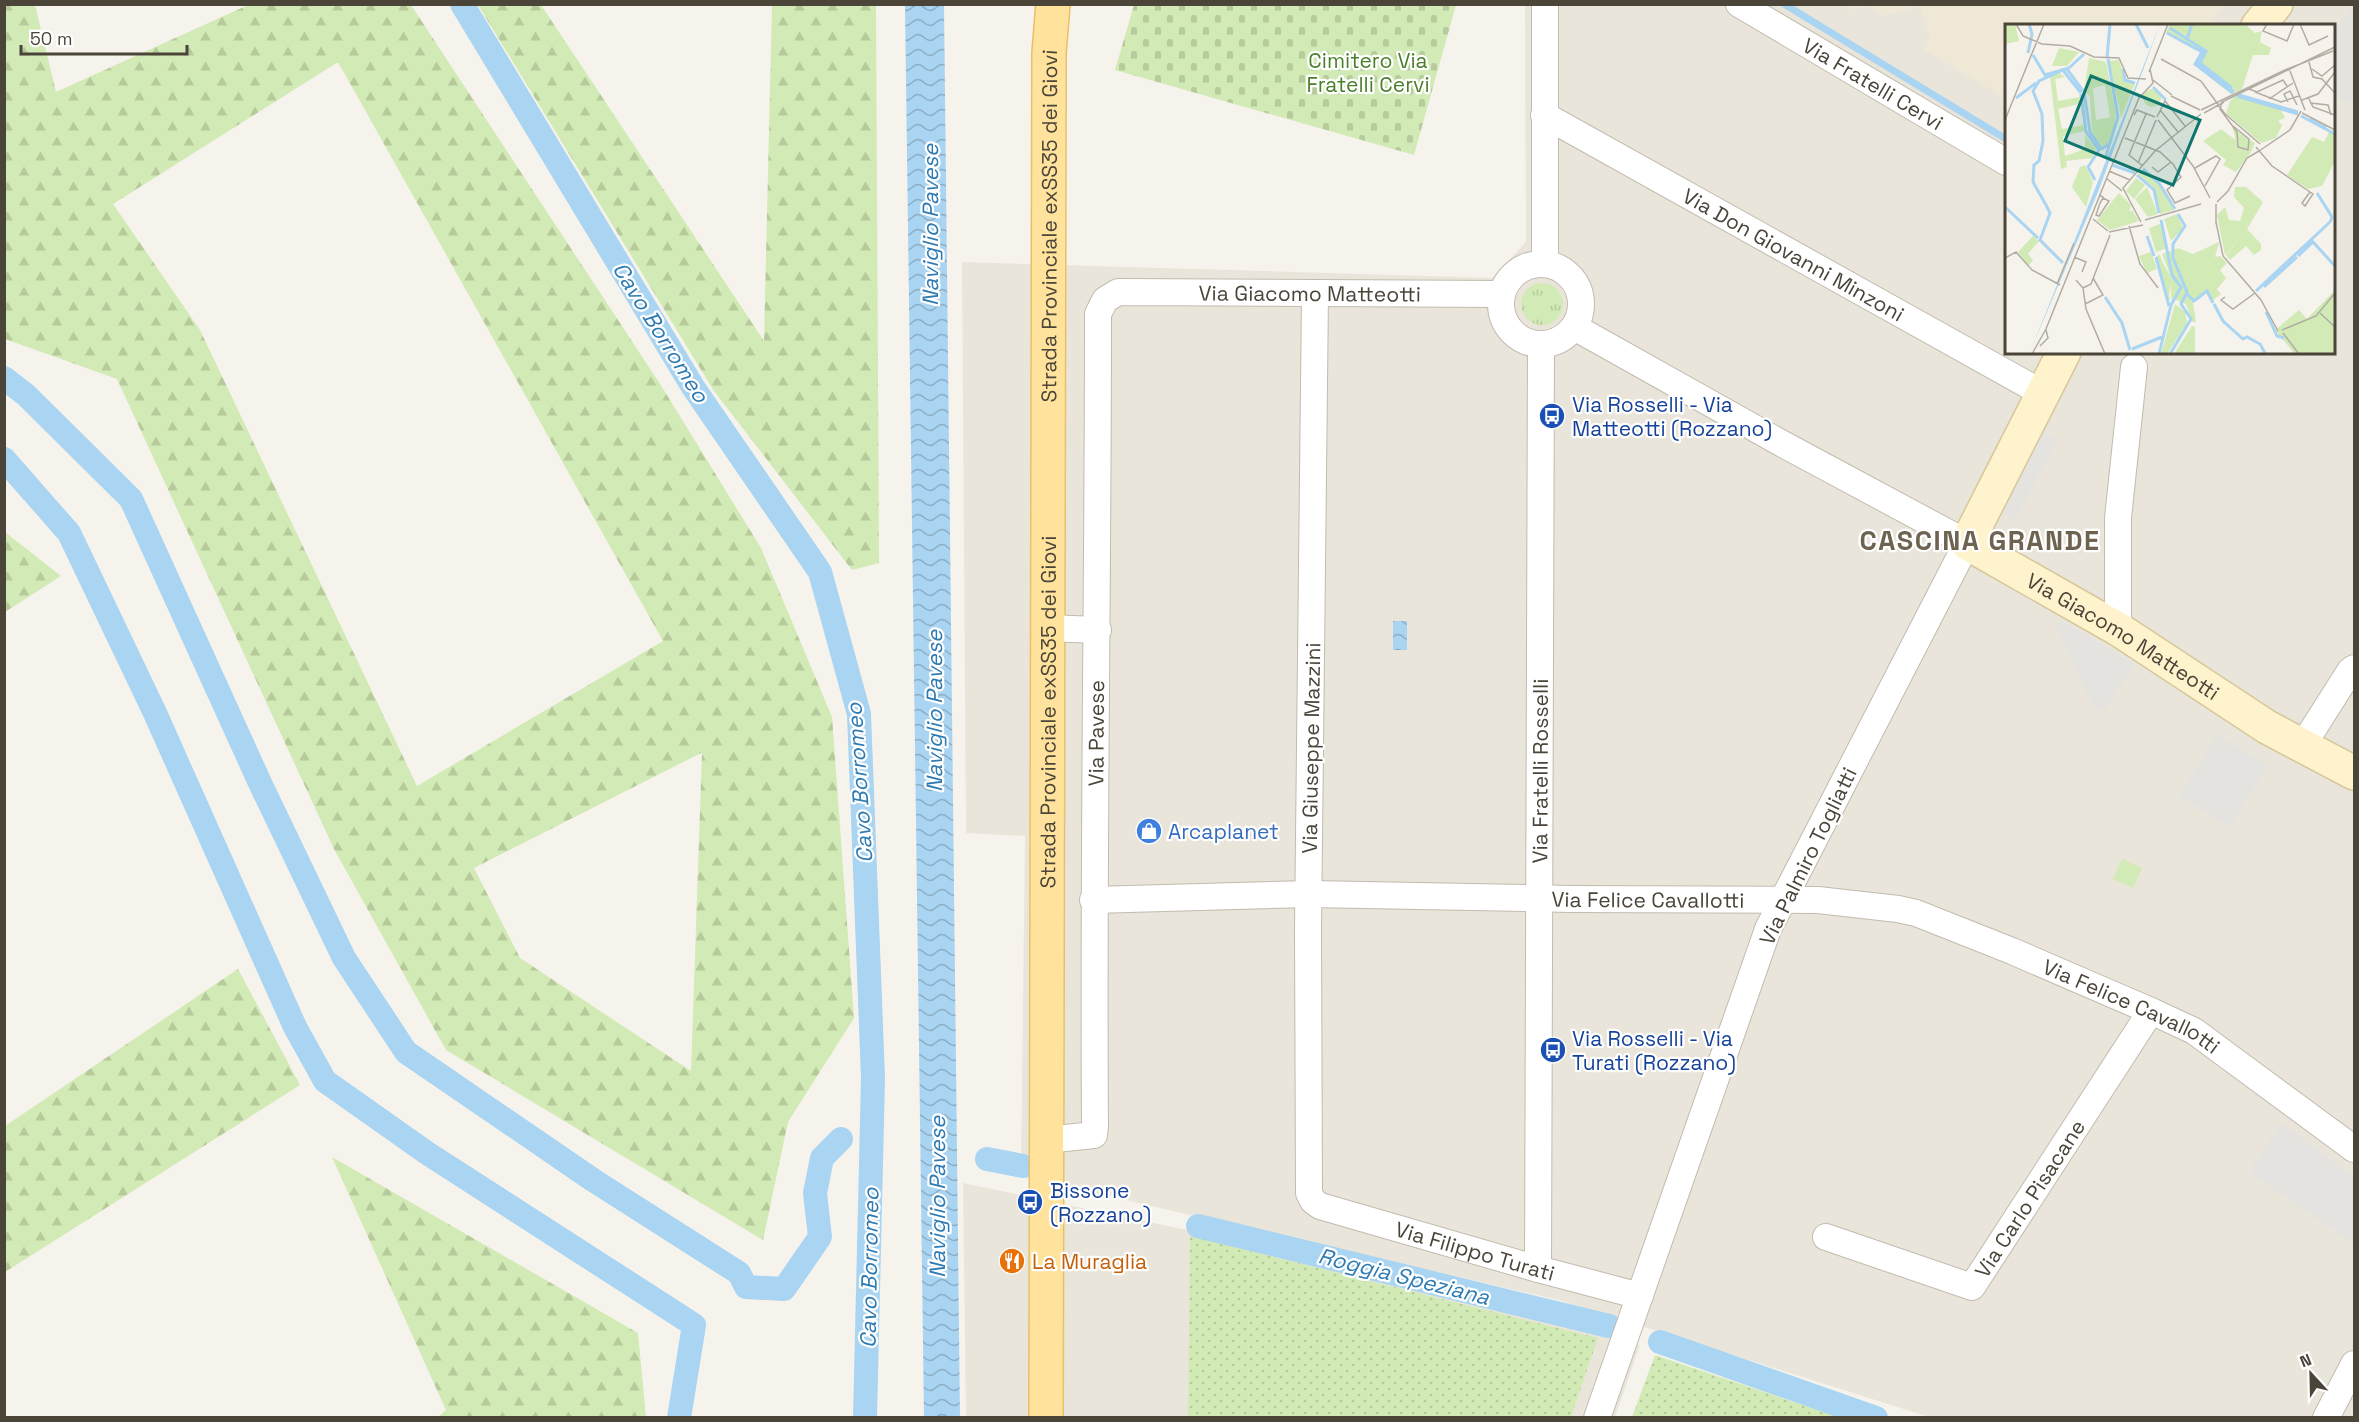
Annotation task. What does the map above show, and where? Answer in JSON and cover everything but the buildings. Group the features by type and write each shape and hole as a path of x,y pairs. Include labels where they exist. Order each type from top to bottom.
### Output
{"main road":[{"name":"Strada Provinciale exSS35 dei Giovi","path":"1046,1418 1046,628 1049,53 1053,4"}],"street":[{"path":"1545,4 1545,263"},
{"name":"Via Fratelli Cervi","path":"1739,4 2005,161"},
{"path":"2258,24 2268,4"},
{"path":"2259,24 2276,4"},
{"name":"Via Don Giovanni Minzoni","path":"1544,115 2044,394"},
{"path":"1545,263 1559,267 1569,274 1581,295 1582,310 1576,328 1553,343 1541,346 1525,341 1513,333 1504,322 1501,308 1502,294 1508,280 1519,270 1533,264 1545,263"},
{"name":"Via Giacomo Matteotti","path":"1118,292 1502,294"},
{"name":"Via Pavese","path":"1046,1140 1094,1135 1093,900 1098,630 1098,314 1105,300 1118,292"},
{"name":"Via Giuseppe Mazzini","path":"1313,1201 1309,1180 1315,294"},
{"name":"Via Giacomo Matteotti","path":"1576,328 1781,443 1967,543 2118,629 2237,708 2355,773"},
{"name":"Via Fratelli Rosselli","path":"1538,1269 1541,346"},
{"name":"Via Palmiro Togliatti","path":"1597,1418 1768,929 2063,354"},
{"path":"2118,629 2118,518 2134,367"},
{"path":"1046,628 1098,630"},
{"path":"2303,745 2350,671 2355,668"},
{"name":"Via Felice Cavallotti","path":"1093,900 1310,894 1782,899 1850,903 1916,914 2194,1031 2355,1149"},
{"name":"Via Carlo Pisacane","path":"1826,1237 1972,1287 2151,1011"},
{"name":"Via Filippo Turati","path":"1313,1201 1320,1206 1640,1296"},
{"path":"2326,1418 2355,1364"}],"shaded area":[{"path":"1525,5 2354,5 2354,1417 1929,1417 1559,1300 1021,1176 1025,836 966,833 962,262 1492,278 1526,242"},
{"path":"1845,5 1865,5 1855,10"},
{"path":"1865,5 2224,5 2211,24 2005,24 2005,97 1924,50 1930,37 1920,6 1884,16"},
{"path":"2354,5 2354,96 2349,104 2335,96 2335,30"},
{"path":"2039,429 2058,439 2015,520 1995,510"},
{"path":"2062,621 2135,664 2103,712 2092,704 2056,628"},
{"path":"2217,735 2268,766 2230,827 2179,796"},
{"path":"2282,1123 2354,1177 2354,1244 2249,1172"},
{"path":"963,1183 1201,1233 1640,1345 1615,1417 966,1417"}],"green space":[{"path":"5,4 35,5 56,92 248,5 411,5 662,387 761,548 832,717 854,1018 788,1122 763,1240 446,1050 334,849 117,379 5,339","holes":["338,62 663,641 417,786 200,330 113,204","702,753 691,1071 520,958 474,868"]},
{"name":"Cimitero Via Fratelli Cervi","path":"1134,4 1456,5 1414,155 1115,70"},
{"path":"478,5 541,5 764,341 772,5 876,5 879,563 852,570 714,391"},
{"path":"1542,283 1557,289 1563,304 1557,319 1542,325 1527,319 1521,304 1527,289"},
{"path":"5,532 61,576 4,612"},
{"path":"2122,859 2142,868 2133,888 2113,879"},
{"path":"238,969 300,1085 5,1272 5,1126"},
{"path":"332,1157 638,1333 646,1417 438,1417 446,1410"},
{"path":"1190,1236 1598,1338 1571,1417 1188,1417"},
{"path":"1655,1355 1838,1417 1632,1417"}],"water":[{"name":"Naviglio Pavese","path":"905,5 944,5 960,1418 924,1417"},
{"path":"1393,621 1407,621 1407,650 1393,650"}],"waterway":[{"name":"Cavo Borromeo","path":"462,4 693,387 820,572 859,714 873,1078 865,1418"},
{"path":"1784,4 2005,138"},
{"path":"4,378 26,395 131,499 260,783 344,958 406,1052 593,1180 739,1273 746,1287 784,1289 820,1237 815,1193 822,1158 841,1139"},
{"path":"4,459 69,533 155,713 295,1027 325,1081 427,1153 694,1325 679,1418"},
{"name":"Roggia Speziana","path":"987,1159 1023,1166"},
{"name":"Roggia Speziana","path":"1198,1226 1609,1326"},
{"name":"Roggia Speziana","path":"1660,1342 1876,1418"}],"place":[{"name":"Via Rosselli - Via Matteotti (Rozzano)","path":"1552,416"},
{"name":"Arcaplanet","path":"1149,831"},
{"name":"Via Rosselli - Via Turati (Rozzano)","path":"1553,1050"},
{"name":"Bissone (Rozzano)","path":"1030,1202"},
{"name":"La Muraglia","path":"1012,1261"}],"district":[{"name":"CASCINA GRANDE","path":"1980,540"}]}
